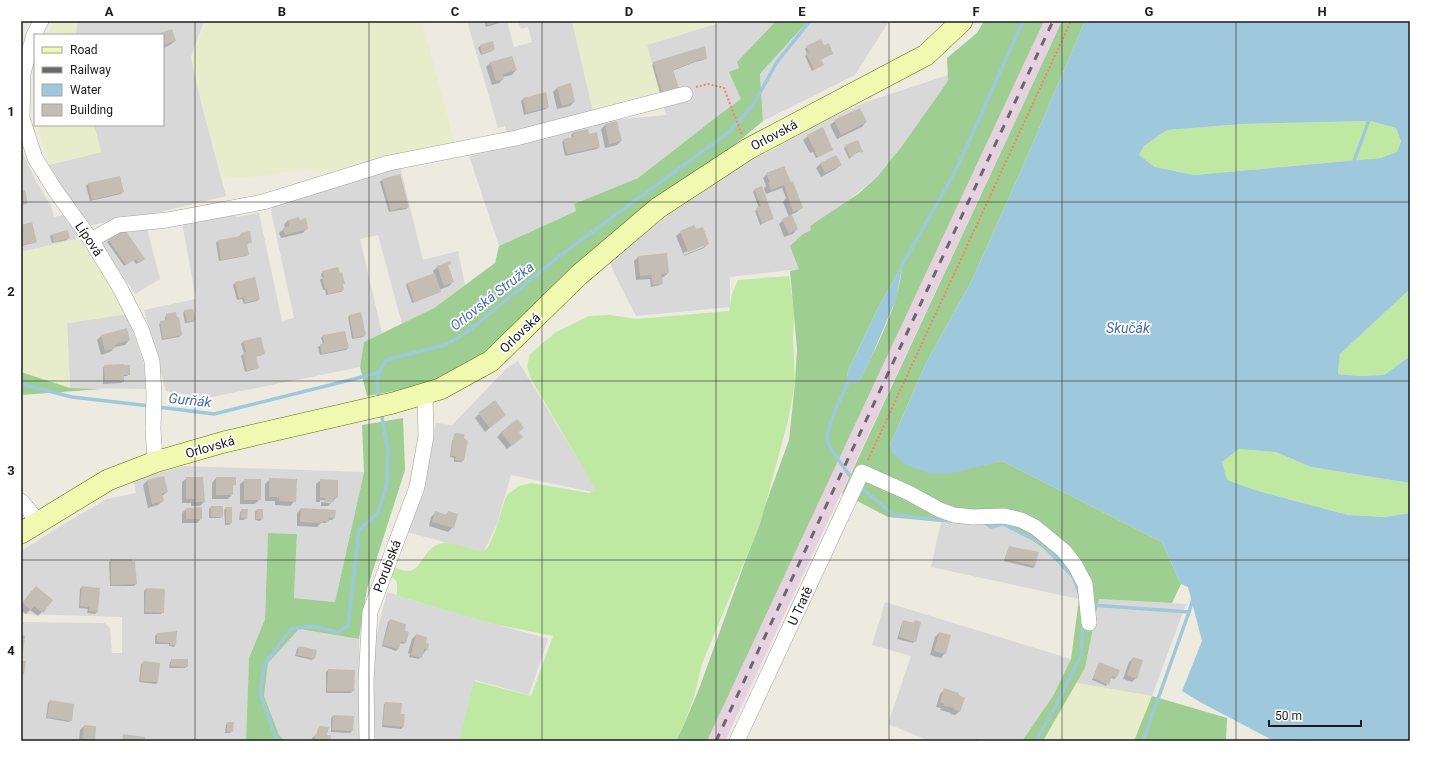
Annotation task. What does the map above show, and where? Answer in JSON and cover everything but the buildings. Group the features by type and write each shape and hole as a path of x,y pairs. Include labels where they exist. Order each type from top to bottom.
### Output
{"main road":[{"name":"Orlovská","path":"21,533 108,480 155,462 224,442 392,403 440,389 490,361 579,275 658,208 748,148 926,55 962,21"}],"street":[{"name":"Lípová","path":"34,34 41,21"},
{"name":"Lípová","path":"34,35 23,73 22,118 35,158 55,190 91,240 119,286 141,329 152,361 155,462"},
{"path":"91,240 118,225 167,220 263,202 389,163 516,138 685,94"},
{"name":"Porubská","path":"367,741 366,682 370,612 417,487 426,436 425,393"},
{"path":"861,474 909,493 940,510 954,515 973,518 1004,516 1021,520 1034,526 1064,552 1075,565 1085,584 1089,618"},
{"name":"U Tratě","path":"737,741 861,474"},
{"path":"21,501 39,522"}],"path":[{"path":"861,474 1071,21"},
{"path":"685,94 694,88 708,84 724,88 739,127"}],"shaded area":[{"path":"77,21 204,21 191,57 200,98 226,196 152,214 91,225 70,200 49,165 101,152 94,126 164,126 164,34 76,34"},
{"path":"467,21 507,21 514,47 532,42 528,27 521,29 518,21 572,21 594,116 507,136 505,126 498,128"},
{"path":"725,21 776,21 737,62 742,99 638,178 574,204 576,211 499,246 469,156 612,120 666,115 647,45"},
{"path":"808,21 889,21 855,75 763,121 760,74"},
{"path":"1044,21 1062,21 725,741 707,741"},
{"path":"948,75 949,81 902,146 878,176 812,230 803,234 799,269 730,277 730,307 636,316 610,262 671,213 748,162 780,146 819,123 866,102"},
{"path":"21,150 37,183 51,206 54,217 63,215 81,238 21,252"},
{"path":"400,166 423,260 458,251 465,285 434,308 402,324 378,235 360,239 382,333 364,342 360,367 207,398 166,391 144,310 196,299 182,223 230,213 237,217 259,213 282,321 294,318 271,211 273,205"},
{"path":"147,228 160,279 135,294 101,243 114,231"},
{"path":"127,314 144,364 146,389 70,388 67,323"},
{"path":"518,361 597,490 592,492 511,475 497,524 484,551 477,551 407,532 436,423 452,425 507,368"},
{"path":"185,466 364,472 335,602 294,598 297,534 268,533 265,619 249,658 246,741 21,741 21,622 105,623 110,628 112,653 122,653 122,617 21,614 21,551 107,499 136,493 134,480"},
{"path":"941,522 1002,523 1024,535 1043,548 1073,578 1079,599 931,567"},
{"path":"387,592 548,639 529,695 475,680 459,741 372,741 375,649 373,648"},
{"path":"1099,599 1186,604 1152,696 1076,683 1085,668"},
{"path":"885,602 1071,659 1053,696 1022,741 930,741 888,724 911,656 872,645"},
{"path":"299,629 359,639 359,694 362,741 285,741 279,735 264,696 268,662"}],"green space":[{"path":"53,21 77,21 76,34 48,34"},
{"path":"206,21 422,21 455,145 373,160 328,174 308,169 261,176 237,178 225,177 220,169 195,76 193,58 195,45 205,27"},
{"path":"572,21 725,21 647,45 660,93 593,109"},
{"path":"776,21 808,21 760,74 763,121 484,353 422,386 367,396 360,367 364,342 434,308 495,263 499,246 576,211 574,204 638,178 741,99 729,72 739,68 737,62"},
{"path":"984,21 1044,21 707,741 676,741 699,689 760,524 789,440 797,349 790,271 799,269 790,246 803,234 811,230 810,226 858,194 878,176 902,146 948,81 947,58 977,33","holes":["902,265 900,280 892,310 873,355 859,382 849,381 847,373 877,310"]},
{"path":"1062,21 1085,21 972,280 927,361 890,445 987,464 1002,461 1162,542 1181,584 1172,603 1099,599 1085,668 1043,741 1022,741 1053,696 1071,659 1079,599 1073,578 1043,548 1024,535 1002,523 941,522 888,517 842,493"},
{"path":"1370,121 1396,128 1401,141 1397,152 1381,158 1194,175 1155,167 1139,155 1144,146 1167,130 1243,124"},
{"path":"37,126 94,126 101,152 49,165"},
{"path":"81,238 127,314 67,323 70,388 21,372 21,252"},
{"path":"789,276 794,312 793,337 795,383 788,421 760,524 702,664 694,697 676,741 459,741 474,681 531,696 553,636 494,624 397,596 397,582 388,576 391,566 409,571 413,570 428,552 438,544 448,543 484,551 488,547 496,529 507,495 519,486 531,483 590,493 596,490 531,379 527,366 530,354 556,332 589,316 610,315 636,319 729,311 732,294 738,280"},
{"path":"1410,289 1410,356 1384,375 1359,376 1338,374 1340,354"},
{"path":"21,372 70,388 102,389 21,395"},
{"path":"403,418 405,470 367,589 359,639 299,629 268,663 264,696 279,735 285,741 246,741 249,658 265,619 268,533 297,534 294,598 335,602 364,472 362,425"},
{"path":"1239,449 1276,452 1311,467 1410,483 1410,513 1385,517 1348,515 1258,491 1226,480 1222,462"},
{"path":"1076,683 1152,696 1134,741 1043,741"},
{"path":"1152,696 1227,718 1226,741 1134,741"}],"water":[{"name":"Skučák","path":"1085,21 1410,21 1410,289 1340,354 1338,374 1359,376 1384,375 1410,356 1410,483 1311,467 1276,452 1239,449 1222,462 1227,480 1258,491 1348,515 1385,517 1410,513 1410,741 1274,741 1200,702 1182,691 1202,641 1188,587 1181,584 1162,542 1002,461 948,474 931,474 904,464 892,453 890,445 927,361 972,280","holes":["1370,121 1396,128 1401,141 1397,152 1381,158 1194,175 1155,167 1139,155 1144,146 1167,130 1243,124"]},
{"path":"903,263 896,299 871,358 859,382 855,383 849,381 847,373 877,310"}],"waterway":[{"name":"Orlovská Stružka","path":"379,400 377,388 378,379 380,370 386,360 445,345 466,333 562,254 729,132 753,105 777,62 810,21"},
{"path":"901,267 956,170 1023,21"},
{"path":"1353,164 1370,117"},
{"name":"Gurňák","path":"158,407 214,414 378,373"},
{"path":"850,378 835,410 829,429 828,443 835,456 853,480"},
{"name":"Gurňák","path":"21,384 72,397 150,406"},
{"name":"Orlovská Stružka","path":"279,741 275,736 260,693 264,665 291,629 311,626 338,632 348,626 359,530 378,513 387,484 388,450 381,412"},
{"path":"859,486 894,515 952,521"},
{"path":"984,522 991,527 1003,524 1045,545 1073,577 1079,591"},
{"path":"1091,605 1189,612 1193,599"},
{"path":"1143,741 1189,612"},
{"path":"1036,741 1081,656 1083,623"}],"railway":[{"path":"716,741 1053,21"}]}
